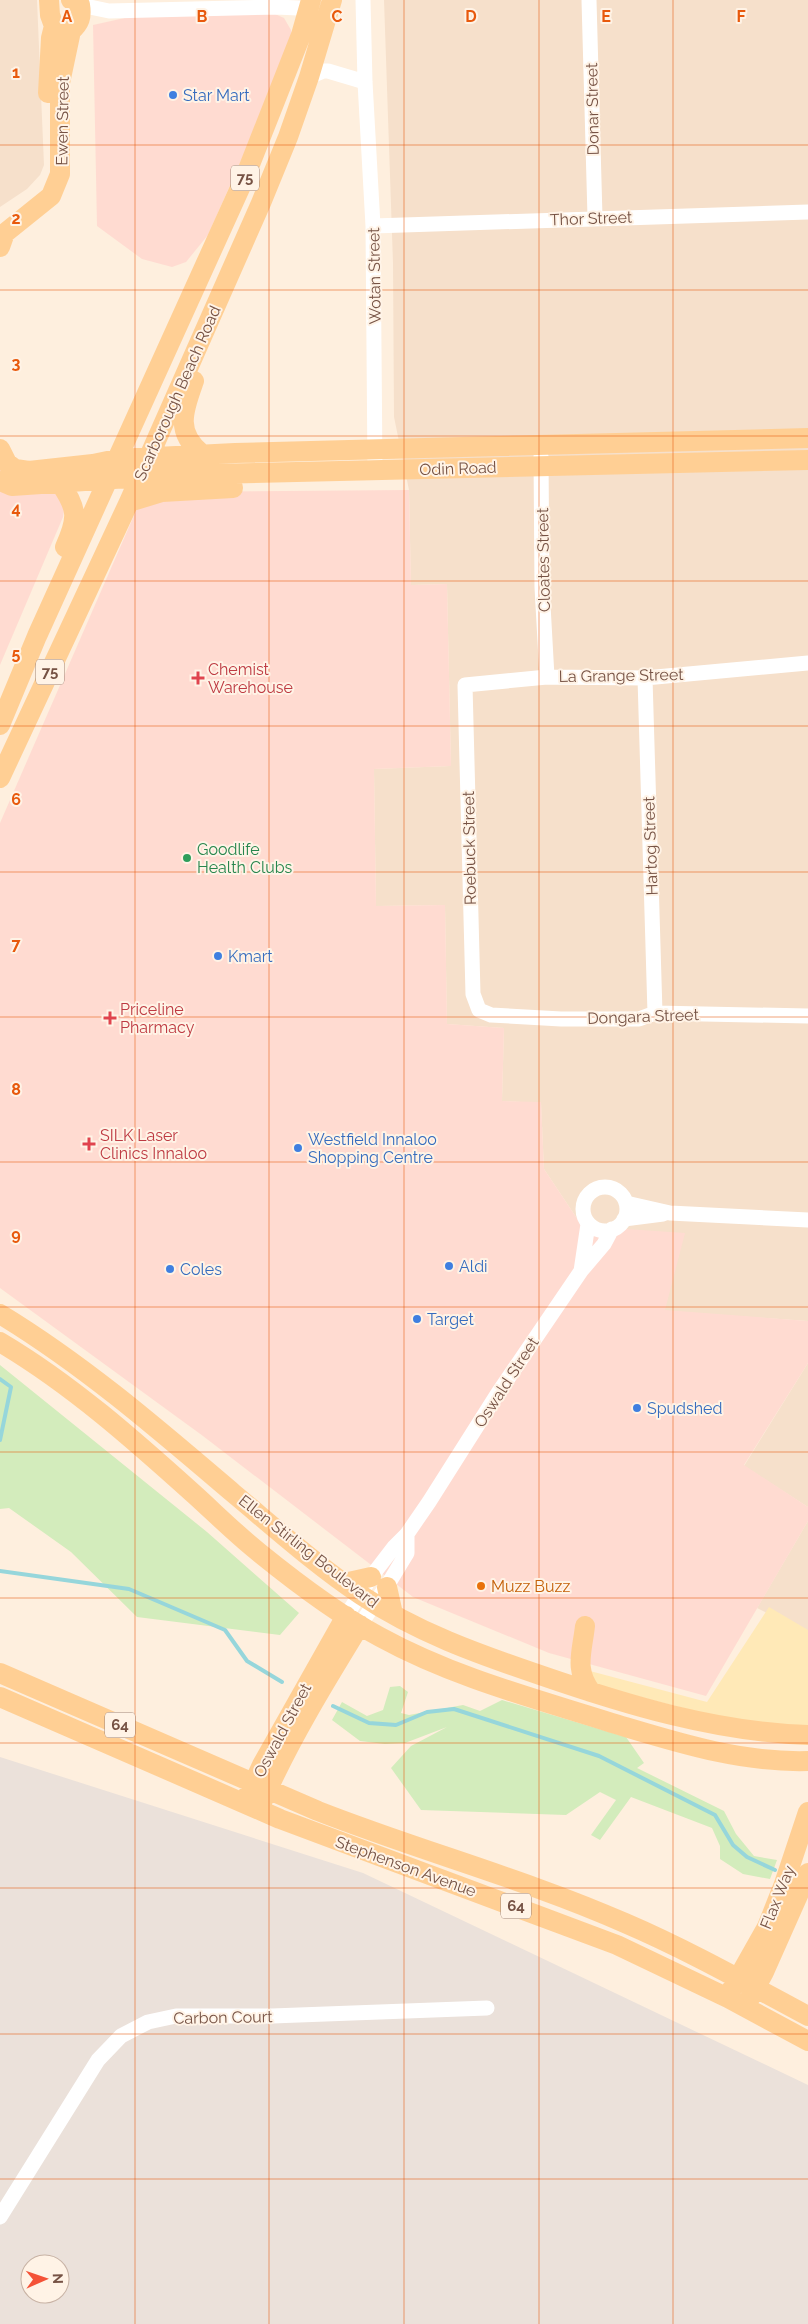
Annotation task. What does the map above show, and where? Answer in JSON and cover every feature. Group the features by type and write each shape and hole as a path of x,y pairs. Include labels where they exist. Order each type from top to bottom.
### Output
{"main road":[{"name":"Ewen Street","path":"50,0 50,15 71,17"},
{"name":"Scarborough Beach Road","path":"0,725 37,636 245,178 301,35 310,4"},
{"name":"Scarborough Beach Road","path":"0,778 129,502 235,261 288,137 331,6"},
{"name":"Ewen Street","path":"0,220 42,188 49,172 48,83 71,17"},
{"name":"Ewen Street","path":"0,246 5,234 51,196 60,174 60,83 71,17"},
{"path":"202,454 188,439 183,424 184,411 235,261"},
{"name":"Odin Road","path":"117,459 375,448 808,438"},
{"path":"0,450 7,463 15,468 29,471 93,464 117,459"},
{"name":"Odin Road","path":"108,479 808,460"},
{"path":"129,502 162,492 263,485 287,474"},
{"path":"0,481 12,486 108,479"},
{"path":"37,636 43,596 73,530 76,514 72,500 60,484"},
{"name":"Ellen Stirling Boulevard","path":"0,1314 44,1341 129,1404 268,1523 367,1599 393,1614 467,1650 591,1692 724,1728 808,1735"},
{"name":"Ellen Stirling Boulevard","path":"0,1342 53,1376 138,1445 259,1552 381,1638 455,1672 500,1689 682,1744 734,1756 808,1761"},
{"path":"344,1582 379,1582 393,1614"},
{"name":"Oswald Street","path":"252,1806 261,1786 312,1704 353,1620"},
{"path":"585,1626 579,1668 583,1681 591,1692"},
{"name":"Stephenson Avenue","path":"0,1673 361,1828 468,1863 625,1923 808,2016"},
{"name":"Stephenson Avenue","path":"0,1697 337,1841 510,1903 617,1945 736,2003 808,2041"},
{"name":"Flax Way","path":"736,2003 738,1979 766,1927 784,1884 808,1812"},
{"name":"Flax Way","path":"736,2003 756,1988 808,1873"}],"street":[{"name":"Wotan Street","path":"363,0 365,82 373,226 375,471"},
{"name":"Donar Street","path":"589,0 594,217"},
{"path":"71,17 110,10 310,4 331,6"},
{"path":"309,77 323,71 328,71 365,82"},
{"name":"Thor Street","path":"373,226 594,217 808,212"},
{"name":"Cloates Street","path":"540,444 542,587 547,676"},
{"name":"La Grange Street","path":"465,685 547,676 645,678 808,663"},
{"name":"Hartog Street","path":"645,678 655,1013"},
{"name":"Roebuck Street","path":"465,685 473,994 479,1010"},
{"name":"Dongara Street","path":"479,1010 491,1015 561,1019 640,1019 655,1013 808,1016"},
{"path":"612,1229 602,1230 588,1224 583,1212 583,1204 590,1192 597,1188 611,1187 623,1196 626,1202 624,1220"},
{"path":"626,1202 670,1213 808,1220"},
{"path":"581,1271 604,1244 612,1229 624,1220 670,1213"},
{"name":"Oswald Street","path":"353,1620 379,1582 407,1553 407,1534 498,1393 581,1271 588,1224"},
{"name":"Carbon Court","path":"0,2217 98,2060 121,2036 148,2022 176,2016 272,2016 488,2008"}],"shaded area":[{"path":"0,0 37,0 44,165 40,175 27,189 0,207"},
{"path":"384,0 808,0 808,1321 665,1311 582,1226 544,1169 541,1103 502,1101 504,1028 447,1024 445,905 376,906 374,769 451,766 447,584 411,585 409,490 394,417 393,263"},
{"path":"275,14 284,18 292,35 255,129 208,235 186,262 172,267 142,259 97,226 93,25 129,17"},
{"path":"0,459 56,492 65,503 63,517 0,665"},
{"path":"409,490 411,585 447,584 451,766 374,769 376,906 445,905 447,1024 504,1028 502,1101 541,1102 544,1169 582,1226 685,1233 665,1310 808,1321 808,1363 744,1465 808,1507 808,1521 706,1696 549,1653 413,1597 203,1436 0,1288 0,823 139,504 179,492"},
{"path":"808,1363 808,1507 744,1466"},
{"path":"808,1521 808,1634 757,1608"},
{"path":"0,1757 363,1873 808,2085 808,2324 0,2324"}],"green space":[{"path":"0,1365 207,1532 299,1613 280,1635 137,1617 71,1552 9,1508 0,1509"},
{"path":"400,1686 408,1692 401,1713 409,1715 463,1705 480,1711 502,1700 626,1737 644,1763 637,1768 724,1811 736,1834 754,1856 777,1860 770,1879 743,1874 720,1859 720,1846 712,1828 631,1797 600,1840 591,1835 616,1800 600,1792 566,1815 421,1810 391,1768 411,1746 447,1727 405,1743 385,1744 360,1741 332,1720 342,1702 367,1716 383,1710 390,1687"}],"sand":[{"path":"769,1607 808,1630 808,1726 730,1720 594,1685 590,1671 707,1702"}],"waterway":[{"path":"0,1379 11,1387 0,1440"},
{"path":"0,1571 129,1589 225,1630 247,1661 282,1682"},
{"path":"333,1706 369,1723 396,1725 427,1712 454,1709 599,1756 715,1815 733,1845 747,1857 775,1870"}],"place":[{"name":"Star Mart","path":"173,95"},
{"name":"Chemist Warehouse","path":"198,678"},
{"name":"Goodlife Health Clubs","path":"187,858"},
{"name":"Kmart","path":"218,956"},
{"name":"Priceline Pharmacy","path":"110,1018"},
{"name":"SILK Laser Clinics Innaloo","path":"89,1144"},
{"name":"Westfield Innaloo Shopping Centre","path":"298,1148"},
{"name":"Aldi","path":"449,1266"},
{"name":"Coles","path":"170,1269"},
{"name":"Target","path":"417,1319"},
{"name":"Spudshed","path":"637,1408"},
{"name":"Muzz Buzz","path":"481,1586"}]}
